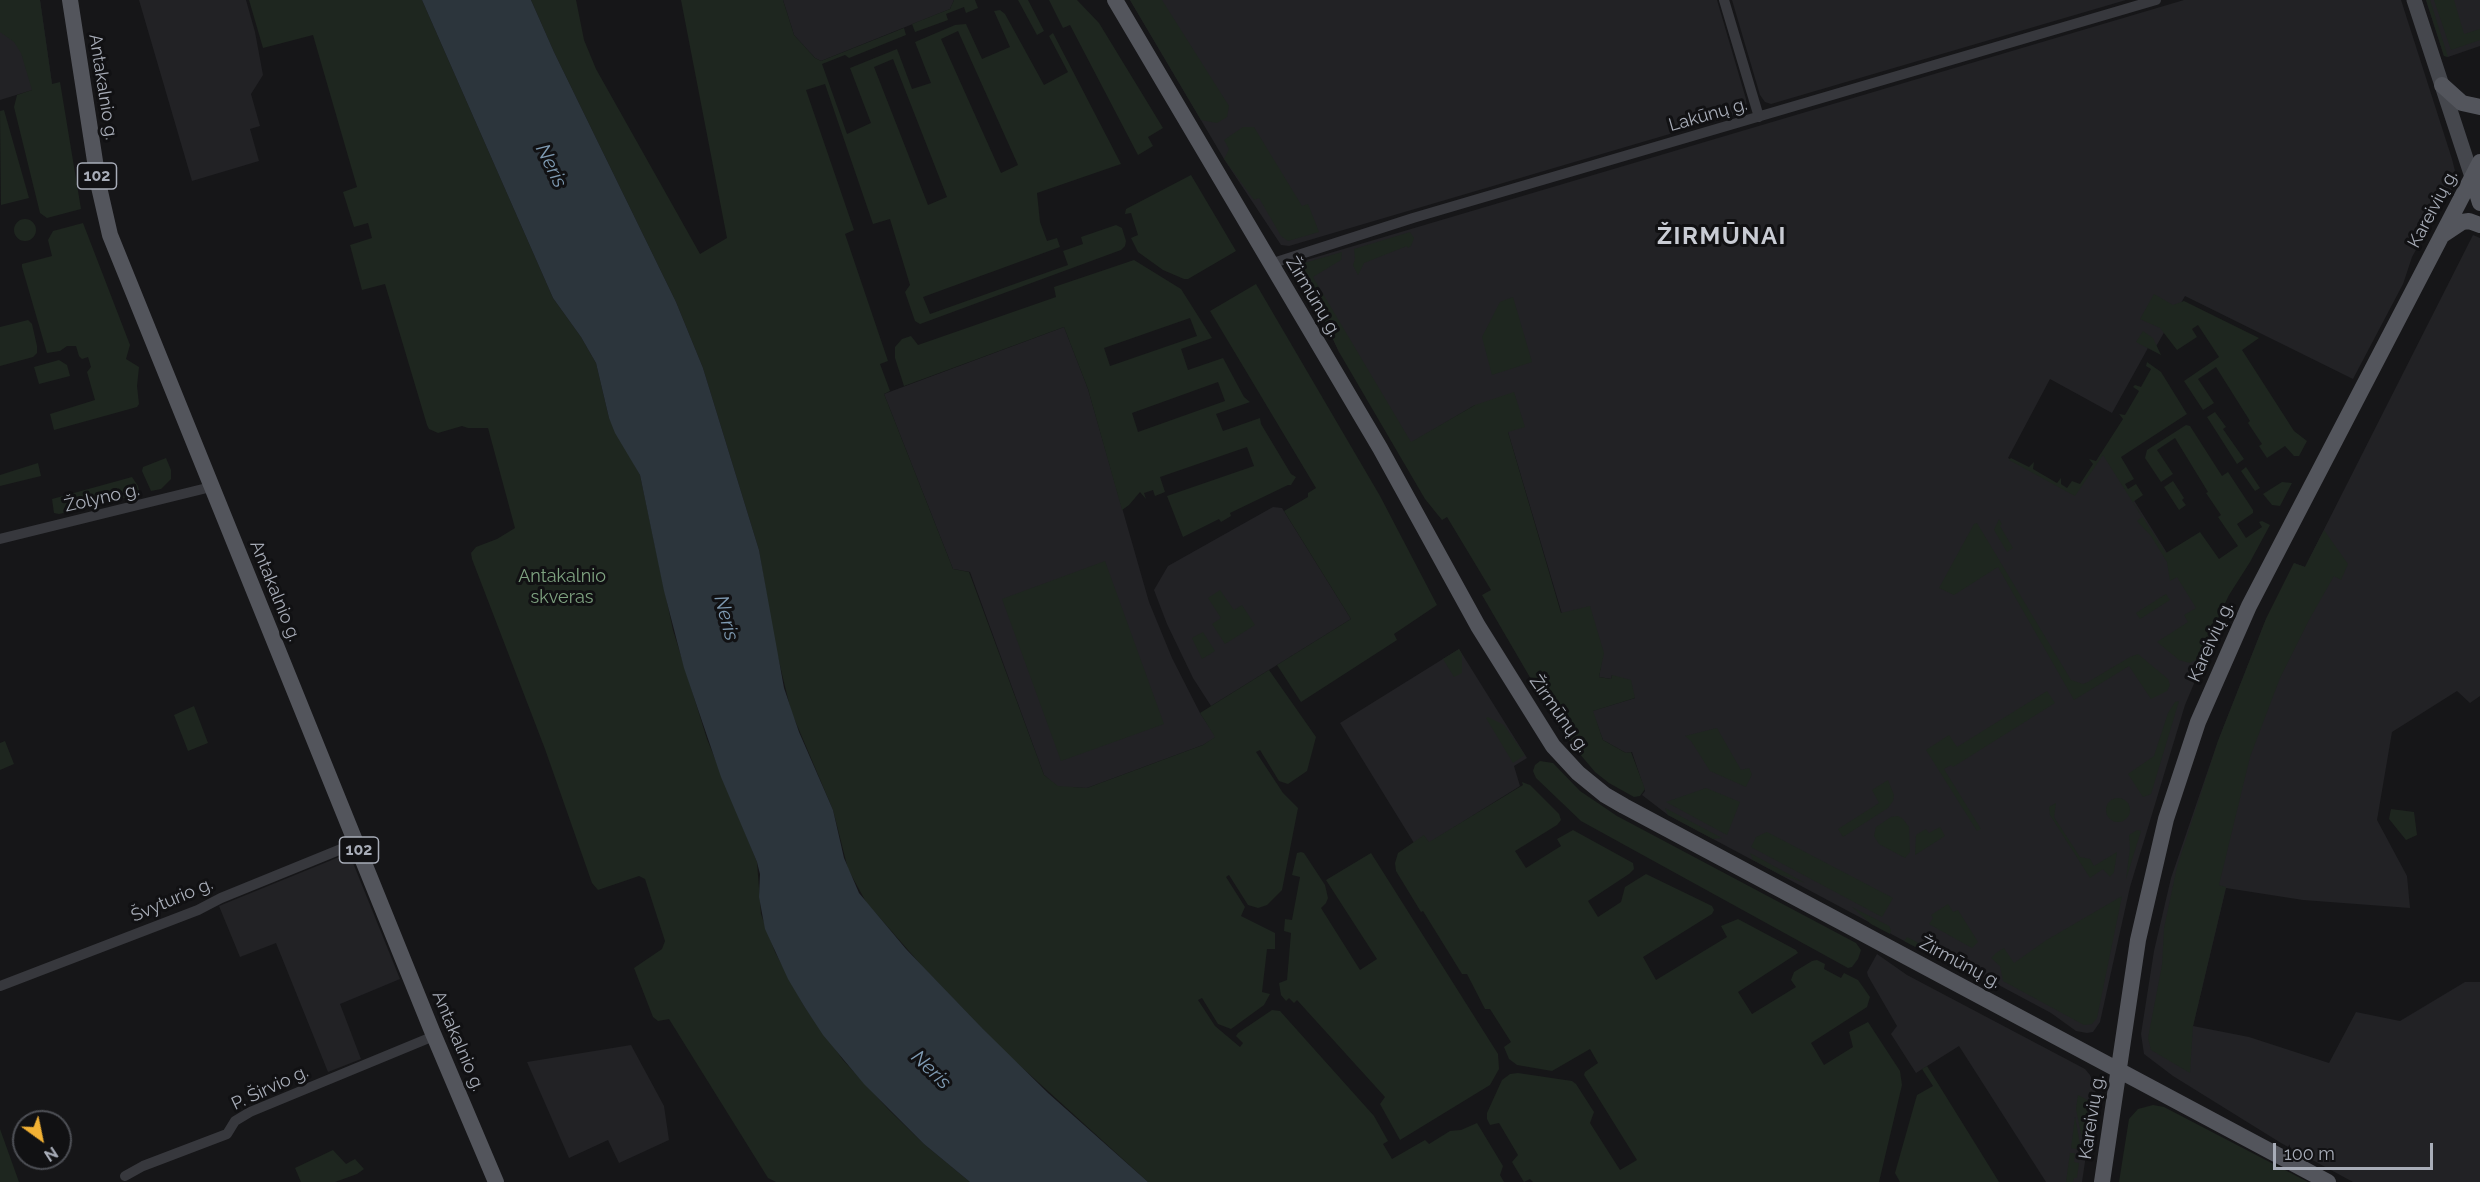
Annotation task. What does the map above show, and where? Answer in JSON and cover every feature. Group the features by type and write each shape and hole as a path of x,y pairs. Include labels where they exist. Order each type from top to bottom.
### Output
{"main road":[{"name":"Antakalnio g.","path":"70,0 99,187 110,235 434,1036 496,1182"},
{"name":"Žirmūnų g.","path":"1115,0 1380,448 1478,626 1553,746 1578,773 1605,795 1624,806 2328,1182"},
{"path":"2414,0 2480,203"},
{"path":"2442,85 2462,103 2480,107"},
{"name":"Kareivių g.","path":"2102,1182 2122,1035 2143,918 2166,819 2198,722 2254,596 2480,162"},
{"path":"2441,236 2462,222 2469,221 2480,225"}],"street":[{"path":"1724,0 1759,117"},
{"name":"Lakūnų g.","path":"1270,264 1391,225 2156,0"},
{"name":"Žolyno g.","path":"0,539 211,487"},
{"name":"Švyturio g.","path":"0,986 198,910 231,894 356,843"},
{"name":"P. Širvio g.","path":"125,1176 143,1166 227,1134 235,1121 250,1112 434,1036"}],"shaded area":[{"path":"0,0 40,0 52,84 0,100"},
{"path":"139,0 246,0 263,75 251,94 260,126 250,129 259,161 192,181"},
{"path":"783,0 954,0 950,9 821,61 815,58 794,35"},
{"path":"1130,0 1717,0 1747,107 1741,113 1289,246 1281,245 1224,159"},
{"path":"1732,0 2126,0 1771,104 1765,102 1760,95"},
{"path":"2184,0 2401,0 2455,171 2451,192 2412,257 2403,284 2353,379 2185,296 2154,350 2148,348 2112,413 2050,379 2008,458 2075,493 2103,451 2216,631 2185,705 2130,887 2100,1022 2093,1032 2087,1033 2076,1031 2051,1013 1950,959 1940,960 1668,815 1642,795 1645,791 1632,752 1626,753 1603,740 1592,711 1635,698 1612,675 1611,679 1599,677 1603,653 1562,614 1508,432 1475,405 1411,443 1339,352 1325,322 1296,272 1303,261"},
{"path":"2426,0 2480,0 2480,46 2448,57 2444,56"},
{"path":"2473,235 2480,238 2480,696 2470,703 2457,691 2392,732 2377,820 2407,876 2410,908 2303,900 2226,888 2193,1026 2249,1037 2329,1063 2356,1012 2400,1021 2465,982 2480,982 2480,1182 2353,1182 2281,1143 2173,1076 2144,1054 2141,1034 2154,951 2171,878 2218,741 2266,619 2294,563 2305,567"},
{"path":"1064,327 1088,389 1149,602 1172,658 1200,713 1216,737 1203,745 1087,788 1058,787 1044,775 970,572 953,569 884,394"},
{"path":"1273,507 1282,508 1351,619 1211,706 1193,678 1167,624 1154,590 1168,566"},
{"path":"1459,649 1527,758 1514,766 1520,786 1429,843 1424,836 1414,843 1340,723"},
{"path":"349,853 400,979 340,1004 361,1059 328,1072 276,943 240,957 219,906"},
{"path":"1877,954 1907,975 2085,1069 2096,1088 2082,1182 2046,1182 1959,1046 1916,1073 1891,1034 1897,1026 1868,976 1867,972"},
{"path":"631,1045 664,1106 669,1140 619,1163 608,1140 569,1158 527,1062"}],"green space":[{"path":"0,0 40,0 52,84 60,82 81,209 47,218 40,213 14,107 17,95 32,90 21,53 14,42 0,32"},
{"name":"Antakalnio skveras","path":"249,0 422,0 553,298 581,337 596,363 609,418 640,475 673,630 707,739 757,862 761,914 775,952 804,1006 843,1060 924,1144 970,1182 776,1182 768,1178 669,1019 658,1021 653,1017 634,968 662,949 665,941 645,879 639,876 598,890 592,883 545,749 472,559 471,553 476,547 497,539 515,528 488,428 462,426 438,433 429,429 385,284 362,290 350,245 372,238 368,223 354,227 343,192 357,187 313,35 263,48"},
{"path":"531,0 576,0 584,40 596,69 700,254 727,238 681,0 783,0 794,35 815,58 821,61 904,28 906,35 849,58 845,55 822,64 847,134 871,123 850,68 897,49 912,89 931,83 915,42 955,25 966,24 982,59 1010,47 994,11 1000,10 1005,14 1044,85 1068,72 1049,36 1053,33 1121,164 1037,193 1040,222 1047,241 1057,238 1060,247 923,297 930,314 1068,265 1063,251 1083,244 1081,237 1116,225 1122,228 1126,241 1125,246 1121,250 920,324 915,321 905,292 910,285 890,219 873,224 825,84 806,90 854,230 845,234 888,361 880,364 890,391 884,394 953,569 969,572 1044,775 1058,786 1087,788 1203,745 1215,737 1200,713 1269,670 1316,737 1307,771 1288,784 1279,781 1260,750 1256,752 1283,793 1298,808 1282,890 1267,905 1258,908 1248,905 1229,875 1226,877 1245,907 1241,916 1275,933 1275,949 1267,949 1262,992 1270,994 1264,1005 1231,1029 1218,1024 1202,998 1198,1000 1215,1026 1240,1047 1243,1043 1236,1036 1238,1033 1272,1010 1280,1011 1374,1116 1388,1141 1383,1144 1392,1159 1425,1140 1429,1144 1450,1131 1461,1130 1477,1123 1503,1166 1500,1175 1504,1182 1148,1182 1005,1052 922,966 866,902 848,869 833,810 791,711 774,641 759,550 703,368 676,302","holes":["958,31 1018,165 1001,173 941,39","893,59 947,197 928,205 874,67"]},
{"path":"954,0 975,0 978,8 966,13 964,7 946,14 948,20 915,32 912,24 950,9"},
{"path":"1018,0 1028,0 1044,31 1037,35"},
{"path":"1049,0 1077,0 1099,23 1163,128 1148,137 1153,146 1138,155 1070,25 1063,28"},
{"path":"1130,0 1162,0 1229,106 1227,117 1217,123 1201,120"},
{"path":"2426,0 2430,0 2448,57 2444,56"},
{"path":"2434,0 2454,0 2464,34 2480,29 2480,40 2451,50"},
{"path":"4,110 29,198 1,205 0,111"},
{"path":"1243,127 1254,127 1302,206 1308,204 1319,232 1288,241 1281,236 1259,198 1254,200 1224,159 1229,149 1224,140"},
{"path":"1191,175 1236,251 1188,279 1184,279 1163,270 1138,252 1131,238 1138,235 1131,213 1125,214 1126,209"},
{"path":"25,219 33,222 36,230 33,238 25,241 17,238 14,230 17,222"},
{"path":"83,223 130,345 126,359 139,367 137,386 139,404 137,407 54,430 50,414 95,400 87,372 91,367 88,357 82,359 79,356 76,346 67,346 60,351 47,353 22,264 52,256 48,240 53,231"},
{"path":"1410,232 1414,238 1411,246 1364,263 1358,275 1353,265 1354,249"},
{"path":"1342,252 1341,260 1313,277 1411,442 1475,405 1514,392 1525,427 1508,432 1561,613 1590,606 1604,653 1599,677 1611,679 1612,675 1631,680 1635,698 1593,711 1603,740 1626,753 1631,752 1645,789 1640,796 1634,797 1595,772 1563,734 1482,595 1491,590 1447,517 1442,520 1425,499 1296,274 1304,263"},
{"path":"1134,260 1181,289 1212,338 1181,349 1188,370 1223,358 1244,397 1250,402 1216,414 1223,431 1260,418 1261,424 1291,474 1296,477 1291,485 1230,513 1231,516 1221,522 1219,519 1183,537 1167,496 1254,466 1247,447 1160,477 1165,492 1155,496 1153,490 1144,493 1146,499 1140,492 1122,510 1088,389 1064,327 904,386 895,358 895,347 902,339 911,336 918,345 1056,297 1054,287","holes":["1190,318 1197,336 1110,366 1104,348","1218,382 1225,401 1138,432 1132,413"]},
{"path":"1256,284 1380,496 1437,605 1394,634 1397,640 1301,702 1277,665 1351,619 1284,511 1308,497 1308,493 1316,488 1210,311"},
{"path":"2154,294 2173,305 2184,301 2259,338 2242,350 2294,431 2307,441 2299,456 2294,456 2285,446 2267,458 2259,446 2262,444 2248,423 2250,421 2216,367 2198,379 2214,403 2203,410 2184,381 2219,357 2198,325 2192,329 2197,337 2177,350 2160,328 2140,319"},
{"path":"1513,297 1532,362 1492,375 1482,337 1500,302"},
{"path":"28,320 32,324 37,353 33,357 0,366 0,327"},
{"path":"2143,331 2153,338 2161,355 2136,342"},
{"path":"59,360 67,365 70,376 39,384 34,367"},
{"path":"2147,362 2161,372 2187,414 2121,457 2134,479 2125,484 2128,489 2136,484 2143,495 2133,502 2166,553 2200,532 2219,559 2238,546 2218,517 2221,515 2175,438 2157,450 2173,474 2161,482 2145,458 2147,450 2186,425 2190,426 2222,476 2228,472 2253,510 2253,513 2237,524 2246,538 2262,527 2259,522 2270,525 2229,595 2199,658 2190,663 2179,660 2157,642 2188,622 2184,615 2196,608 2177,577 2170,581 2167,562 2151,536 2137,521 2142,517 2103,455 2075,496 2009,460 2011,458 2029,467 2034,462 2033,469 2057,483 2061,478 2061,484 2067,488 2072,481 2080,484 2093,464 2089,459 2096,461 2123,419 2119,414 2125,415 2139,391 2133,387 2135,385 2141,387 2151,369 2146,366"},
{"path":"2215,412 2226,427 2223,429 2244,459 2237,464 2207,417"},
{"path":"166,458 171,470 171,479 161,489 151,491 142,471 143,467"},
{"path":"38,463 41,476 0,486 0,475"},
{"path":"2246,467 2260,488 2255,491 2241,471"},
{"path":"132,477 140,494 59,514 54,513 52,499"},
{"path":"2173,481 2186,505 2179,510 2164,487"},
{"path":"2282,482 2292,483 2280,506 2272,505 2263,494"},
{"path":"1999,519 2002,524 2000,526 2013,548 2007,552 1994,530"},
{"path":"1977,523 2071,680 2083,684 2138,654 2168,679 2170,685 2167,691 2151,699 2129,666 2074,700 1998,567 1954,595 1939,588 1974,524"},
{"path":"2324,530 2348,564 2341,580 2334,576 2309,620 2280,678 2250,757 2219,885 2226,887 2193,1026 2190,1073 2151,1050 2148,1038 2162,965 2164,928 2177,867 2218,741 2266,619 2294,563 2305,567"},
{"path":"1105,561 1164,724 1061,761 1002,599"},
{"path":"1220,590 1234,610 1242,605 1255,625 1225,644 1212,624 1221,618 1208,598"},
{"path":"2166,594 2170,600 2140,619 2136,613"},
{"path":"1203,632 1215,651 1202,659 1192,638"},
{"path":"1459,649 1462,654 1462,673 1454,677 1443,659"},
{"path":"2047,691 2055,703 1953,767 1951,765 1944,769 1981,829 1977,831 1926,750 1949,735 1957,747"},
{"path":"2179,701 2151,794 2143,797 2128,774 2154,756 2168,713 2175,702"},
{"path":"194,706 208,743 188,751 174,715"},
{"path":"1486,718 1504,725 1525,755 1513,763"},
{"path":"1717,728 1741,770 1749,768 1752,774 1746,787 1710,771 1691,741 1685,736"},
{"path":"5,741 14,764 0,770 0,743"},
{"path":"1540,761 1553,763 1580,791 1617,816 1856,943 1861,950 1858,959 1852,967 1848,968 1581,821 1536,778 1533,771 1535,765"},
{"path":"1888,780 1894,795 1888,808 1843,837 1838,829 1879,803 1872,790"},
{"path":"1522,782 1530,785 1559,814 1561,820 1557,825 1515,851 1526,868 1561,846 1557,839 1573,830 1633,863 1634,869 1629,874 1588,901 1598,917 1621,902 1625,887 1646,874 1712,906 1714,910 1712,914 1643,957 1656,980 1727,937 1721,926 1738,919 1798,953 1738,992 1752,1014 1796,987 1791,980 1794,972 1812,961 1817,960 1825,964 1824,969 1841,978 1844,973 1858,980 1870,997 1867,1007 1811,1043 1824,1065 1853,1047 1849,1032 1868,1022 1900,1071 1902,1085 1879,1182 1533,1182 1530,1179 1524,1182 1512,1162 1518,1155 1499,1123 1490,1125 1487,1119 1487,1113 1502,1080 1510,1074 1518,1073 1572,1081 1594,1112 1590,1123 1620,1170 1637,1160 1584,1075 1598,1063 1590,1049 1552,1071 1517,1065 1509,1059 1504,1047 1511,1042 1490,1009 1485,1009 1467,974 1462,974 1423,911 1421,912 1396,871 1395,863 1398,853 1424,835 1429,842 1523,785"},
{"path":"1706,788 1740,802 1727,835 1666,802"},
{"path":"2118,798 2126,802 2130,810 2126,818 2118,822 2110,818 2106,810 2110,802"},
{"path":"2056,803 2054,817 2080,857 2090,859 2094,866 2117,852 2114,872 2110,877 2103,869 2090,878 2050,815 2049,807"},
{"path":"1665,808 1722,838 1713,839 1668,815"},
{"path":"2391,809 2414,812 2417,835 2406,840 2389,819"},
{"path":"1898,816 1909,827 1910,852 1905,858 1879,844 1874,836 1876,827 1891,817"},
{"path":"1940,827 1945,836 1915,855 1916,835 1926,829 1929,833"},
{"path":"2137,830 2141,831 2126,879 2130,848 2129,835"},
{"path":"1767,832 1893,898 1882,917 1751,847 1756,837"},
{"path":"1297,853 1304,853 1325,885 1328,898 1321,908 1360,970 1377,959 1326,880 1371,853 1498,1054 1499,1069 1490,1085 1400,1140 1380,1104 1385,1097 1297,1000 1294,1003 1289,998 1286,1001 1281,995 1279,983 1287,980 1291,933 1284,931 1285,919 1292,920 1300,877 1292,875"},
{"path":"1750,853 1805,883 1781,875 1753,860"},
{"path":"2122,896 2097,1018 2092,1024 2084,1025 2003,981 2000,966 1991,958 1996,953 2004,948 2014,963 2045,941"},
{"path":"1948,904 1953,912 1958,910 1978,942 1972,948 1929,924 1933,918 1931,915"},
{"path":"1852,907 1889,926 1890,934 1871,924"},
{"path":"1907,937 1950,959 1940,960 1904,941"},
{"path":"1927,1066 1999,1182 1900,1182 1895,1173 1917,1095 1933,1086 1922,1069"},
{"path":"2078,1095 2089,1101 2083,1144 2076,1109"},
{"path":"2153,1105 2164,1107 2308,1182 2119,1182 2129,1119 2138,1109"},
{"path":"2075,1117 2081,1150 2071,1148"},
{"path":"0,1129 12,1162 12,1170 15,1170 19,1182 0,1182"},
{"path":"333,1150 346,1164 355,1159 364,1169 335,1182 301,1182 295,1168"},
{"path":"2070,1153 2075,1153 2074,1162 2079,1163 2077,1178 2074,1178 2073,1182 2066,1182"}],"water":[{"name":"Neris","path":"422,0 531,0 676,302 703,368 759,550 784,688 799,732 833,810 844,858 859,893 906,949 983,1029 1048,1093 1148,1182 970,1182 924,1144 864,1084 823,1035 804,1006 788,979 765,929 759,897 760,874 757,862 721,777 684,668 664,591 640,475 615,433 609,418 596,363 581,337 553,298"}],"district":[{"name":"ŽIRMŪNAI","path":"1722,237"}]}
